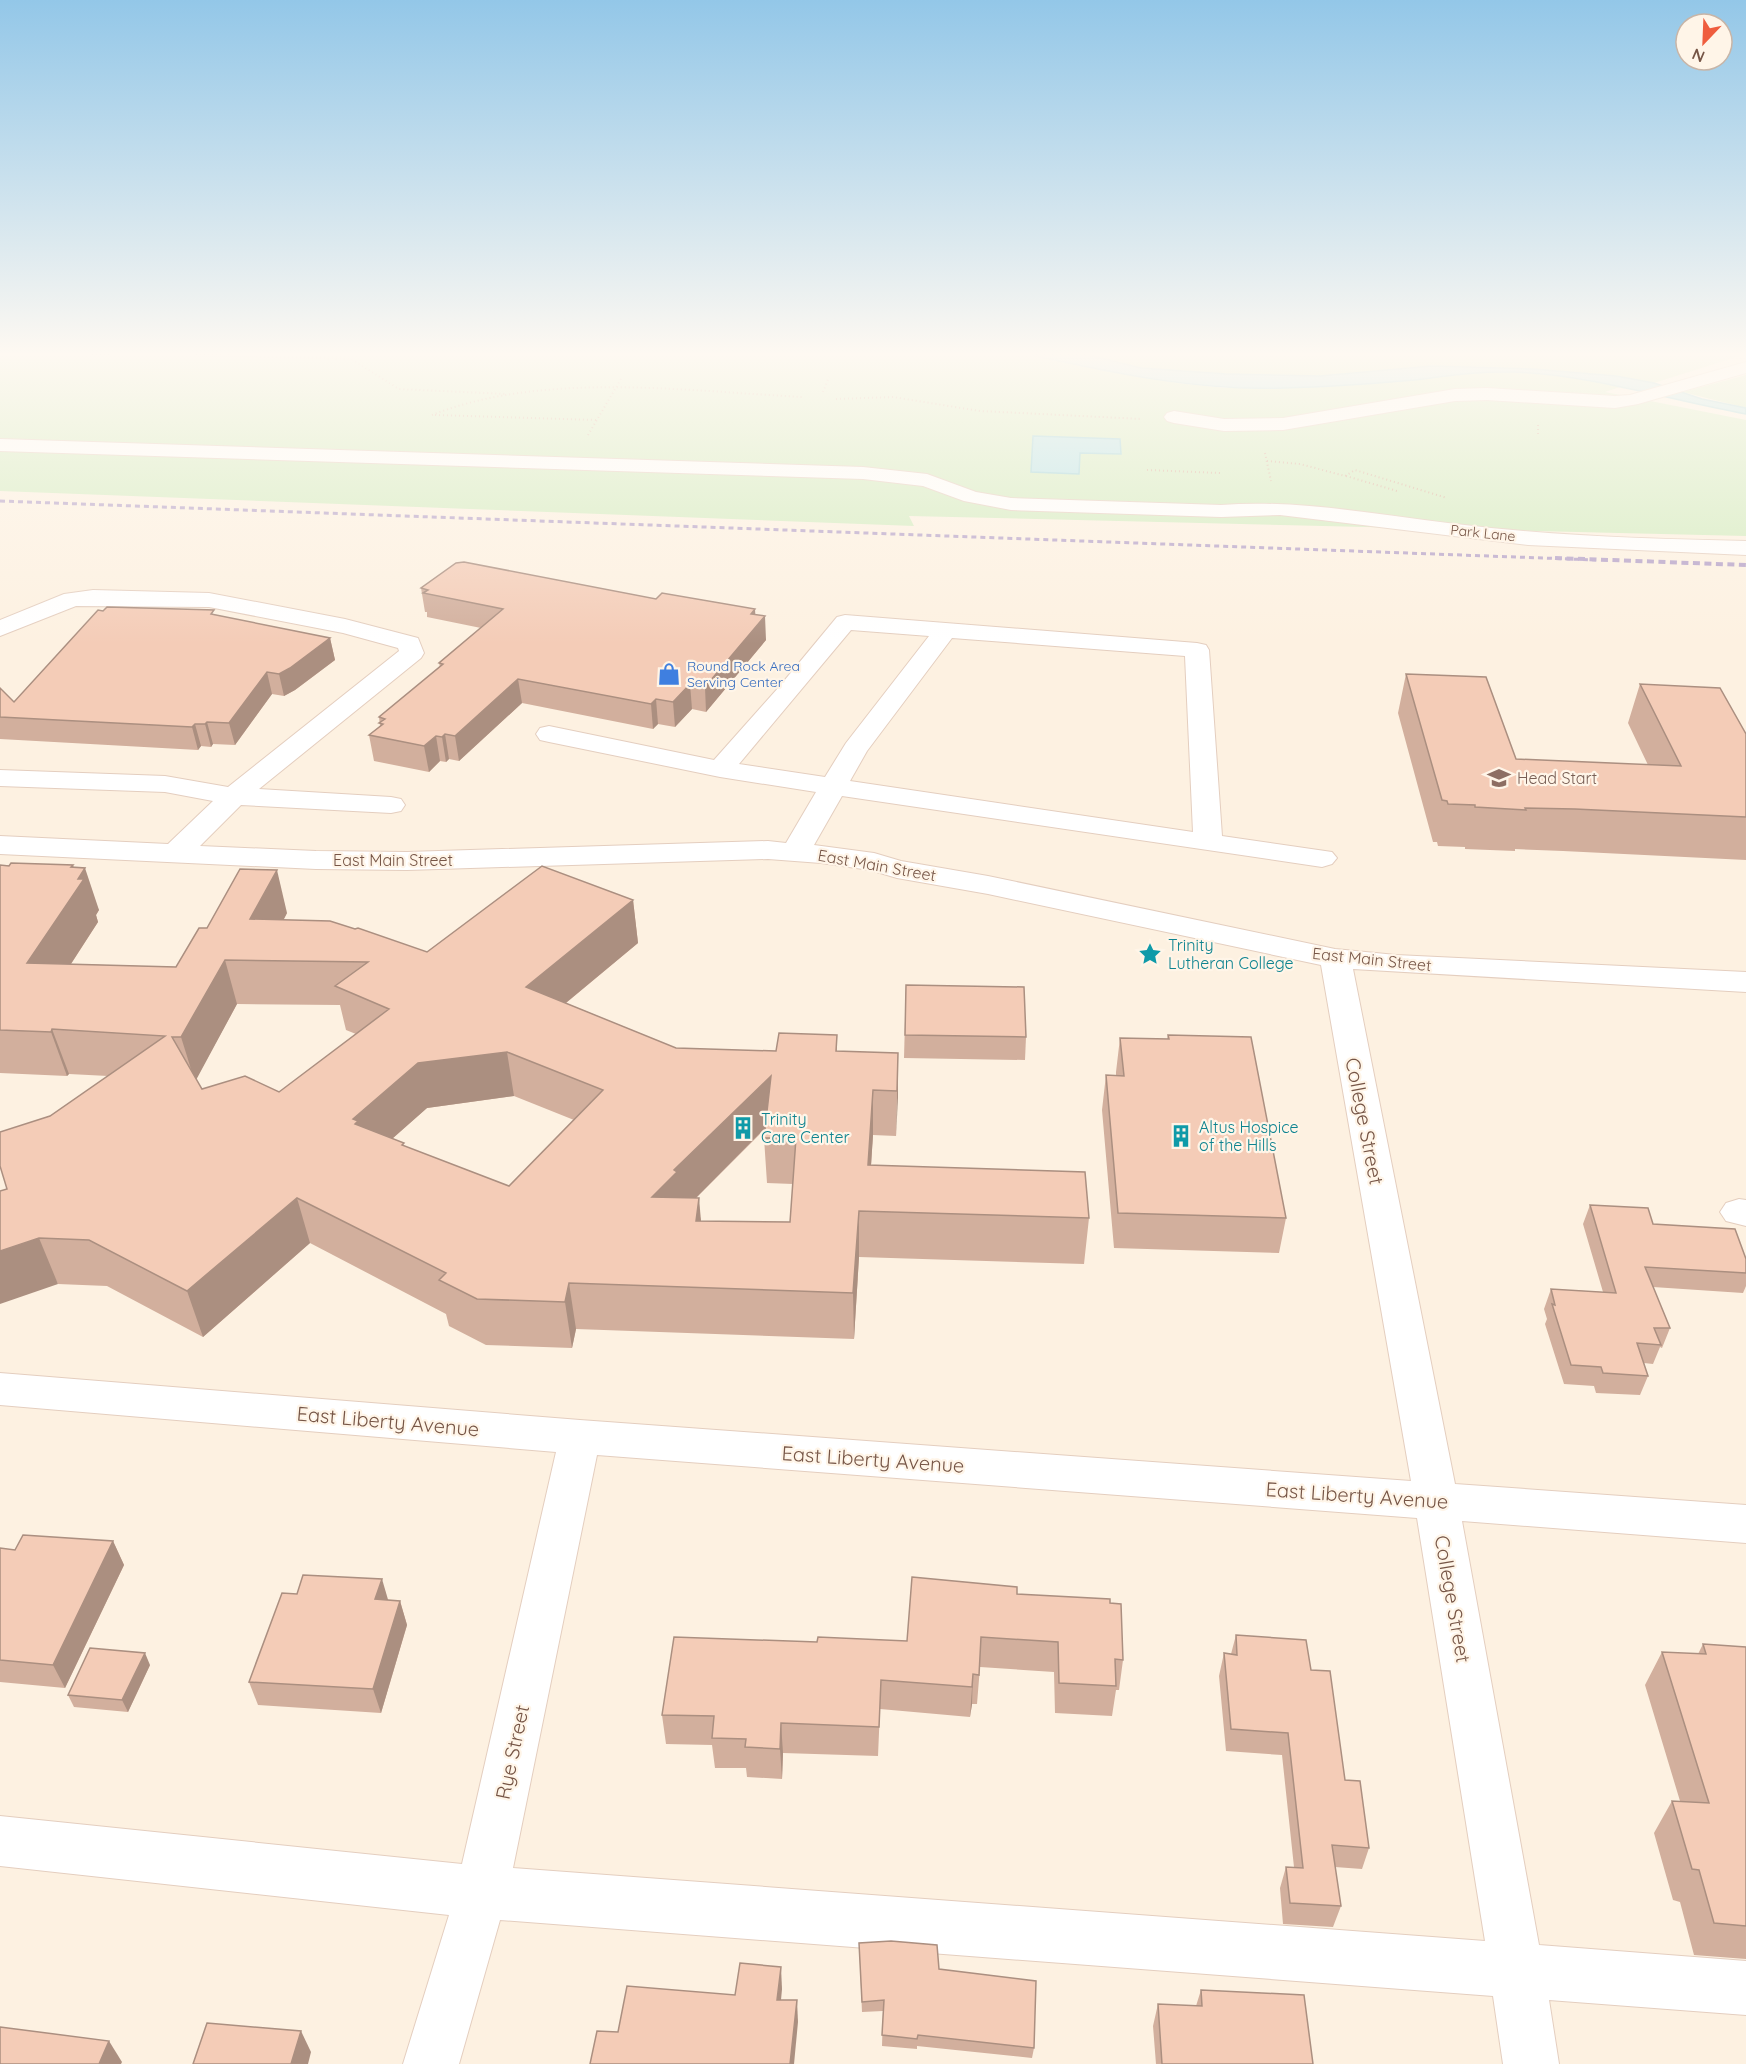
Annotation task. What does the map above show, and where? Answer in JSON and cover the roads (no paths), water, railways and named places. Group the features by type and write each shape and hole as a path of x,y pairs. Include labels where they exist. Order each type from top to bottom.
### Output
{"street":[{"path":"200,451 886,475 927,480 971,497 1011,504 1221,511 1254,525 1284,530"},
{"name":"Park Lane","path":"1221,511 1247,508 1346,513 1406,525 1500,536 1746,548"},
{"path":"1317,533 1500,536"},
{"path":"0,629 72,599 93,597 209,600 345,626 409,643 412,653 234,796 176,852"},
{"path":"720,769 788,692 845,622 1197,650 1208,843"},
{"path":"795,852 855,749 946,630"},
{"path":"549,734 720,769 1208,843 1322,858"},
{"path":"0,778 165,784 234,796 391,805"},
{"name":"East Main Street","path":"0,845 316,860 407,861 768,850 795,852 874,862 897,869 988,885 1335,958 1396,964 1746,982"},
{"name":"College Street","path":"1335,958 1436,1501 1517,1969 1531,2064"},
{"name":"East Liberty Avenue","path":"0,1389 580,1437 1746,1524"},
{"name":"Rye Street","path":"431,2064 482,1892 580,1437"},
{"path":"0,1841 482,1892 1746,1988"}],"water":[{"path":"1032,451 1121,451 1121,454 1080,453 1079,474 1031,472"}],"railway":[{"path":"0,501 1596,560"},
{"path":"1555,558 1746,565"}],"place":[{"name":"Round Rock Area Serving Center","path":"669,674"},
{"name":"Head Start","path":"1499,778"},
{"name":"Trinity Lutheran College","path":"1150,954"},
{"name":"Trinity Care Center","path":"743,1128"},
{"name":"Altus Hospice of the Hills","path":"1181,1136"}]}
